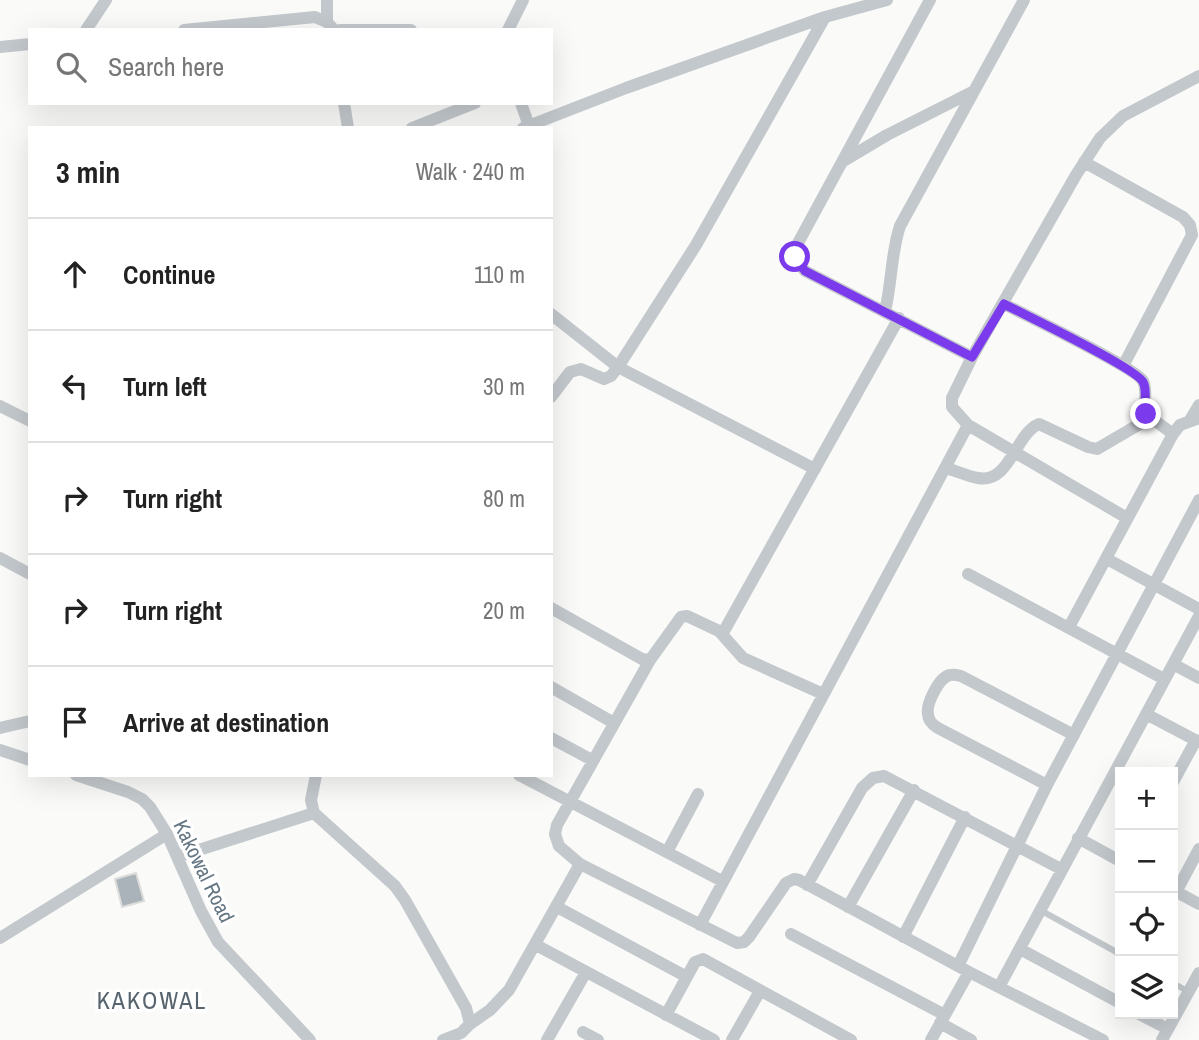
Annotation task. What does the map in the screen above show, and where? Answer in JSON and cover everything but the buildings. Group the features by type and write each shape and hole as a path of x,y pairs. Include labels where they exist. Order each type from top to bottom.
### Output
{"street":[{"path":"327,0 330,26"},
{"path":"509,28 523,0"},
{"path":"529,126 626,88 825,18 887,0"},
{"path":"930,0 798,243 795,257 805,271 972,357"},
{"path":"885,311 891,285 894,247 900,226 1024,0"},
{"path":"87,28 101,2"},
{"path":"206,28 315,18 330,26"},
{"path":"553,394 570,372 581,369 604,379 611,376 618,367 696,245 825,18"},
{"path":"0,47 28,44"},
{"path":"1127,518 968,425 951,407 952,398 972,357 1100,138 1123,116 1199,76"},
{"path":"844,160 975,91"},
{"path":"344,105 348,126"},
{"path":"417,126 470,105"},
{"path":"521,105 526,126"},
{"path":"1084,162 1183,217 1190,225 1192,235 1123,366"},
{"path":"1004,304 1141,378 1144,383 1144,407 1150,418 1172,434"},
{"path":"553,316 618,367 815,469"},
{"path":"719,631 724,631 729,625 899,318"},
{"path":"1069,627 1172,434 1180,425 1195,419 1199,405"},
{"path":"0,406 28,420"},
{"path":"946,467 978,478 986,478 1000,472 1027,432 1039,424 1097,449 1150,418"},
{"path":"700,925 968,425"},
{"path":"931,1040 1048,785 1199,500"},
{"path":"0,558 28,573"},
{"path":"1107,559 1199,609"},
{"path":"968,574 1164,679"},
{"path":"553,609 642,660 650,660"},
{"path":"823,694 743,659 719,631 687,616 681,617 650,660 569,802 557,825 555,834 559,846 580,864 737,943 744,942 786,883 794,879 1103,1040"},
{"path":"999,987 1199,616"},
{"path":"1173,664 1199,678"},
{"path":"1048,785 938,728 928,715 929,705 941,682 946,676 953,674 1074,735"},
{"path":"553,688 614,723"},
{"path":"1146,714 1197,741 1178,773"},
{"path":"0,728 28,722"},
{"path":"553,739 592,760"},
{"path":"0,750 28,759"},
{"path":"807,885 862,788 873,778 884,776 1062,869"},
{"name":"Kakowal Road","path":"82,777 128,792 142,799 150,807 167,834 201,911 218,942 310,1040"},
{"path":"316,777 311,800 314,813 395,886 466,1008 470,1024"},
{"path":"523,777 722,881"},
{"path":"848,907 914,790"},
{"path":"667,852 698,794"},
{"path":"177,857 314,813"},
{"path":"903,937 965,817"},
{"path":"0,938 167,834"},
{"path":"1078,838 1115,858"},
{"path":"1178,884 1199,849"},
{"path":"443,1040 461,1033 503,999 580,864"},
{"path":"1178,893 1199,904"},
{"path":"556,907 687,977"},
{"path":"791,934 942,1019 971,1040"},
{"path":"536,945 714,1040"},
{"path":"1020,949 1115,1000"},
{"path":"666,1015 695,962 703,959 851,1040"},
{"path":"547,1040 586,972"},
{"path":"1145,1019 1165,1035 1199,973"},
{"path":"732,1040 760,991"},
{"path":"583,1032 598,1040"}],"lane":[{"path":"1040,910 1115,951"},
{"path":"1178,986 1189,992"}],"district":[{"name":"KAKOWAL","path":"152,1000"}],"route":[{"path":"795,257 805,271 972,357 1004,304 1141,378 1145,390 1146,414"}]}
